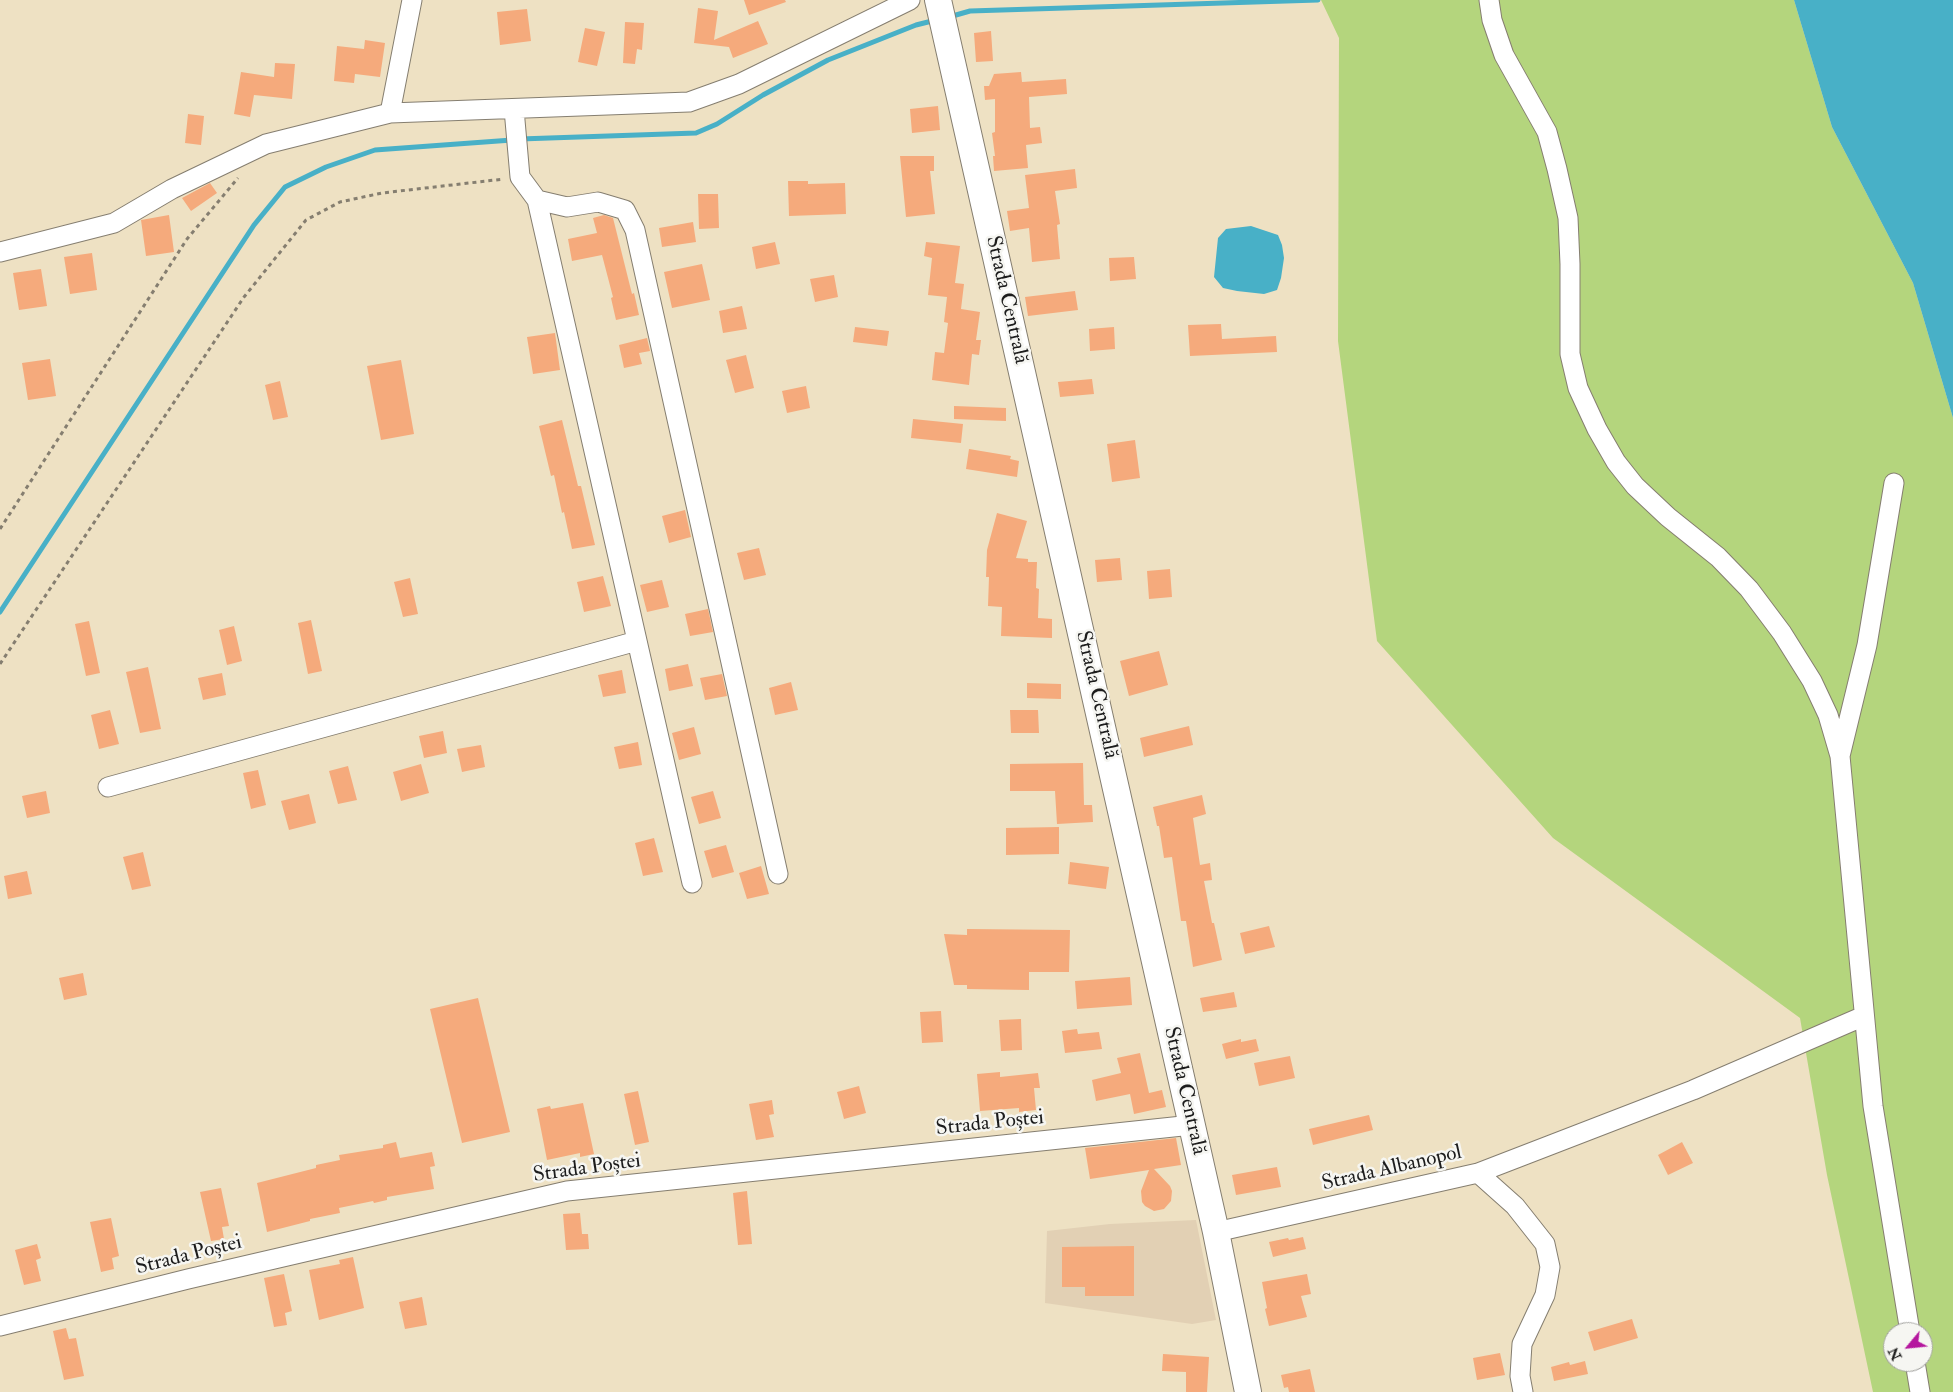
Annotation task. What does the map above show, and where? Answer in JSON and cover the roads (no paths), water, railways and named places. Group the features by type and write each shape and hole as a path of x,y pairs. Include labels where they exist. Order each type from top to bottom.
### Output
{"main road":[{"name":"Strada Centrală","path":"940,12 1102,721 1216,1232 1248,1392"}],"street":[{"path":"390,112 412,0"},
{"path":"0,252 114,223 172,189 266,144 390,112 690,102 739,84 910,0"},
{"path":"1489,0 1492,20 1504,54 1547,132 1557,169 1568,218 1570,354 1578,388 1597,429 1616,462 1635,486 1668,517 1718,557 1749,589 1777,626 1812,681 1828,715 1840,756 1873,1106 1908,1322"},
{"path":"514,109 520,177 537,200 692,883"},
{"path":"537,200 567,207 598,202 625,210 635,230 778,874"},
{"path":"1840,756 1867,645 1894,483"},
{"path":"108,787 637,641"},
{"path":"1478,1173 1693,1090 1864,1016"},
{"name":"Strada Poștei","path":"0,1326 188,1279 567,1191 1192,1125"},
{"name":"Strada Albanopol","path":"1216,1232 1478,1173 1515,1206 1545,1244 1550,1267 1545,1295 1522,1344 1520,1376 1524,1392"},
{"path":"1917,1372 1920,1392"}],"water":[{"path":"1794,0 1953,0 1953,418 1913,283 1832,127"},
{"path":"1251,226 1278,235 1282,245 1284,258 1277,290 1264,294 1223,288 1214,277 1218,238 1226,229"}],"waterway":[{"path":"949,17 970,11 1318,0"},
{"path":"520,139 696,133 717,124 763,95 828,60 916,25 936,20"},
{"path":"0,612 254,225 285,187 326,167 375,150 512,140"}]}
